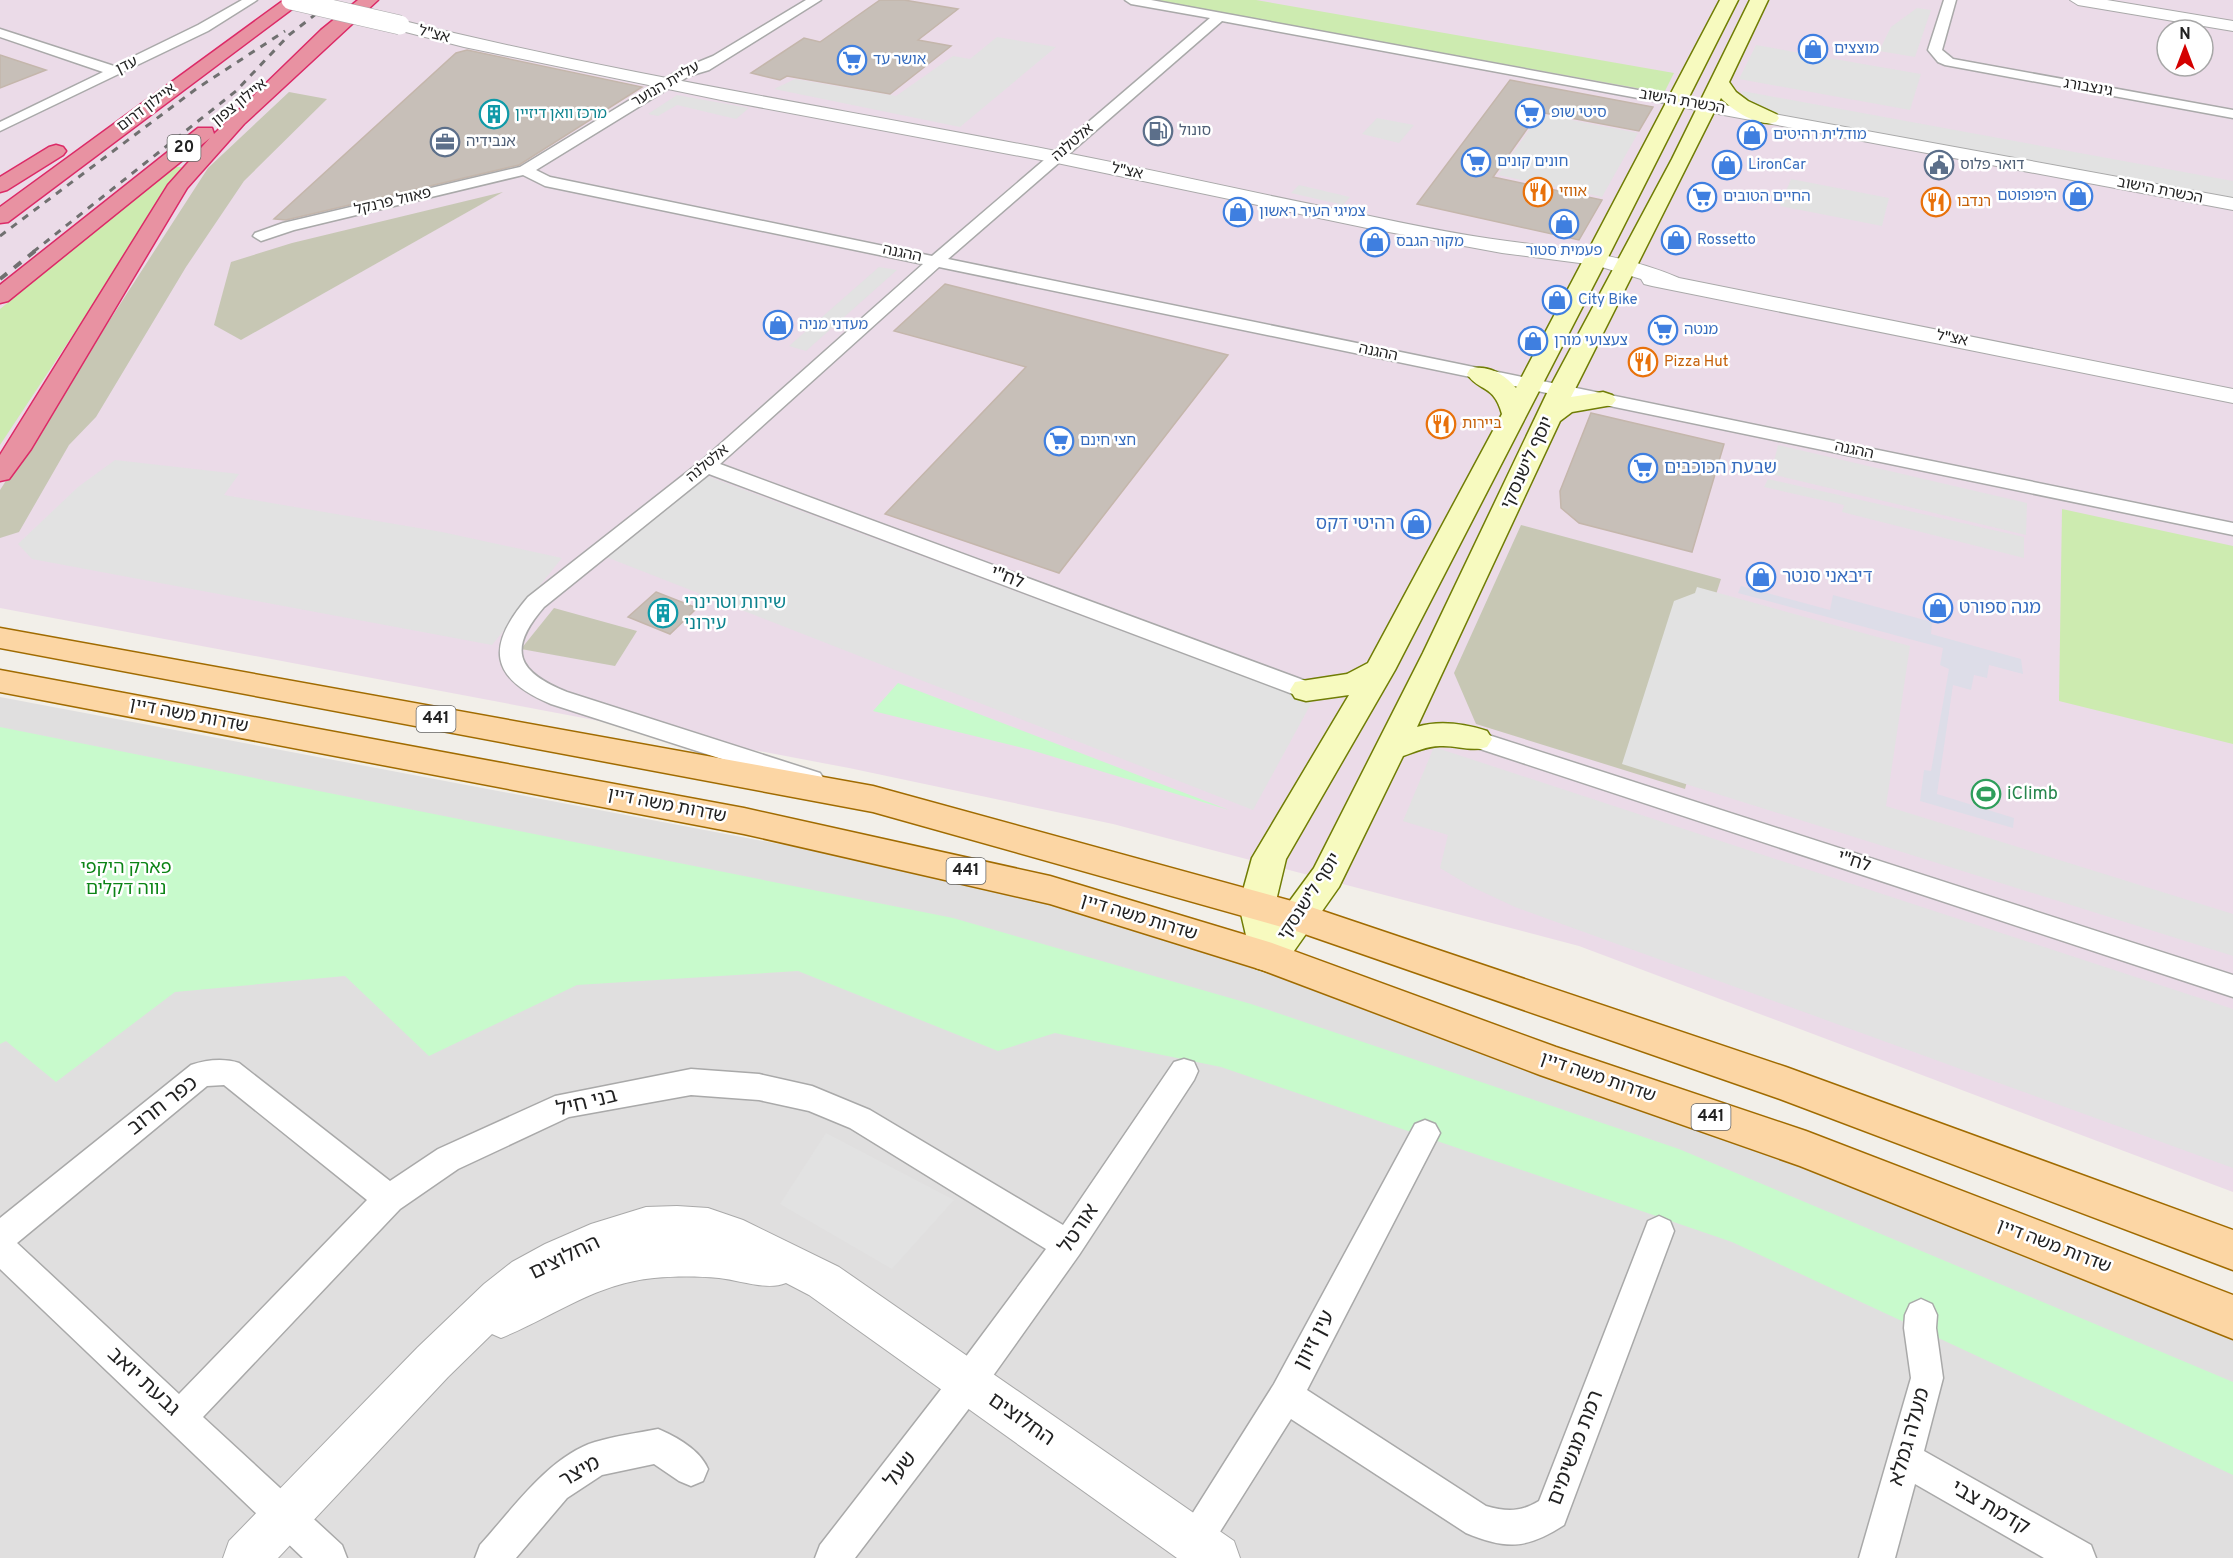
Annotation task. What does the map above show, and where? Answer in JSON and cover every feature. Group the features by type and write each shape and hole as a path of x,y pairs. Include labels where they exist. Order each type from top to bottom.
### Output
{"highway":[{"name":"איילון דרום","path":"0,217 293,0"},
{"name":"איילון צפון","path":"0,296 369,0"},
{"path":"0,473 18,449 178,185 237,120 343,21"},
{"path":"0,188 43,159 242,37"}],"main road":[{"name":"יוסף לישנסקי","path":"1269,957 1257,905 1269,858 1380,670 1593,264 1670,102 1729,0"},
{"name":"יוסף לישנסקי","path":"1269,957 1327,877 1426,678 1555,404 1708,107 1759,0"},
{"path":"1720,83 1734,102 1769,118"},
{"path":"1479,374 1497,382 1508,394 1515,414"},
{"path":"1555,404 1565,405 1603,400"},
{"name":"441","path":"0,638 873,799 1299,917 1786,1084 2233,1250"},
{"path":"1306,690 1353,684 1380,670"},
{"path":"1426,678 1431,701 1438,716 1452,728 1476,739"},
{"name":"שדרות משה דיין","path":"0,681 744,821 1050,890 1269,957 1554,1063 1806,1150 2233,1317"},
{"path":"1306,690 1334,711 1344,730"},
{"path":"1391,748 1426,736 1442,734 1476,739"}],"street":[{"name":"עדן","path":"0,127 203,28 251,0"},
{"name":"אצ\"ל","path":"293,0 464,42 1057,157 1248,198 1593,264 1671,282 2233,396"},
{"name":"עליית הנוער","path":"530,172 815,0"},
{"name":"הכשרת הישוב","path":"1131,0 1670,102 1769,118 2233,204"},
{"name":"גינצבורג","path":"1950,0 1935,50 1943,59 1962,66 2233,114"},
{"path":"2078,0 2233,26"},
{"path":"2128,0 2233,17"},
{"name":"אלטלנה","path":"873,799 559,698 531,686 515,667 509,648 513,633 522,616 536,602 580,564 708,466 936,261 1220,16"},
{"path":"0,33 115,71"},
{"name":"פאוול פרנקל","path":"261,236 289,226 530,172"},
{"name":"ההגנה","path":"530,172 545,180 1530,385 1555,404"},
{"path":"904,290 942,274 1000,274"},
{"name":"ההגנה","path":"1603,400 2233,529"},
{"name":"לח\"י","path":"708,466 1306,690"},
{"name":"לח\"י","path":"1476,739 2233,986"},
{"name":"אורטל","path":"968,1382 1068,1245 1184,1071"},
{"name":"כפר חרוב","path":"0,1237 201,1074 229,1072 389,1199"},
{"name":"בני חיל","path":"180,1417 389,1199 448,1159 565,1105 691,1083 759,1087 812,1099 860,1119 1068,1245"},
{"name":"עין זיוון","path":"1206,1550 1425,1133"},
{"name":"רמת מגשימים","path":"1286,1396 1478,1521 1505,1529 1531,1526 1552,1513 1659,1231"},
{"name":"גבעת יואב","path":"0,1248 285,1517"},
{"name":"החלוצים","path":"246,1558 433,1362 468,1335 537,1296 567,1282 608,1268 652,1258 736,1260 790,1270 824,1281 1206,1550"},
{"name":"מעלה גמלא","path":"1877,1558 1927,1378 1920,1328 1921,1314"},
{"name":"שעל","path":"833,1558 968,1382"},
{"name":"מיצר","path":"493,1558 555,1486 595,1459 658,1446 691,1469"},
{"name":"קדמת צבי","path":"1903,1458 2078,1558"},
{"path":"285,1517 330,1558"}],"shaded area":[{"path":"0,0 2233,0 2233,1192 1579,946 1113,824 849,768 0,608"},
{"path":"1917,8 1931,10 1915,57 1879,51 1891,27"},
{"path":"997,37 1056,47 960,127 774,89 795,79 896,96 953,56 970,59"},
{"path":"1756,45 1921,74 1910,110 1739,79"},
{"path":"1742,91 2233,181 2233,201 1773,114 1746,103"},
{"path":"289,92 327,99 244,181 186,267 96,417 69,445 19,532 0,538 0,490 208,168"},
{"path":"677,95 749,108 736,119 677,105 658,116 648,114"},
{"path":"1540,114 1638,133 1602,197 1498,175"},
{"path":"1377,118 1414,125 1399,143 1362,134"},
{"path":"1791,179 1889,198 1882,226 1780,206"},
{"path":"1299,185 1350,197 1343,205 1291,193"},
{"path":"503,192 241,340 214,325 231,262 292,243"},
{"path":"879,267 897,270 806,351 789,346"},
{"path":"1778,445 2027,503 2026,535 1771,474"},
{"path":"115,460 239,474 224,495 442,532 562,558 492,645 32,559 18,544 78,487"},
{"path":"707,476 1312,702 1253,810 601,555"},
{"path":"1768,479 2024,537 2024,558 1842,512 1844,505 1764,487"},
{"path":"1521,525 1721,579 1711,610 1731,615 1685,789 1476,724 1454,673"},
{"path":"1741,586 1830,610 1833,595 1932,622 1931,634 2021,659 2023,674 1989,665 1987,678 1974,675 1971,690 1953,685 1937,794 2014,818 2013,828 1920,801 1924,770 1931,771 1949,669 1940,665 1943,648 1738,593"},
{"path":"1697,587 1910,646 1886,806 2233,914 2233,956 1622,764 1674,601 1695,593"},
{"path":"554,608 637,631 615,666 521,649"},
{"path":"0,697 1097,904 2233,1305 2233,1558 0,1558"},
{"path":"1434,747 2233,1009 2233,1168 1515,907 1470,886 1440,868 1448,835 1403,821"},
{"path":"826,1133 954,1200 892,1269 780,1204"}],"green space":[{"path":"1149,0 1256,0 1674,73 1664,93"},
{"path":"174,167 184,167 0,445 0,309"},
{"path":"2062,509 2233,546 2233,744 2059,701"},
{"path":"898,683 1229,810 1031,750 873,711"},
{"name":"פארק היקפי נווה דקלים","path":"0,727 953,918 1251,1004 1679,1149 2233,1382 2233,1475 1732,1242 1221,1067 1055,1033 998,1051 798,971 577,985 429,1056 345,976 175,992 56,1082 6,1041 0,1044"}],"building":[{"name":"אושר עד","path":"880,0 904,0 958,9 918,40 951,46 890,94 787,76 780,80 751,73 804,38 820,42"},
{"name":"מרכז וואן דיזיין","path":"467,50 642,87 519,165 286,220 274,219 456,53"},
{"path":"0,55 46,70 0,88"},
{"name":"חונים קונים","path":"1510,80 1653,107 1639,131 1539,112 1493,177 1602,200 1579,240 1417,204"},
{"name":"חצי חינם","path":"945,284 1228,355 1059,573 885,514 1026,367 894,331"},
{"name":"שבעת הכוכבים","path":"1591,413 1724,444 1692,552 1579,523 1561,508 1560,491"},
{"name":"שירות וטרינרי עירוני","path":"656,592 697,608 670,634 628,617"}],"railway":[{"path":"33,252 236,91 289,35 334,0"},
{"path":"0,236 196,89 285,31"},
{"path":"0,279 35,251"}],"place":[{"name":"מוצצים","path":"1813,49"},
{"name":"אושר עד","path":"852,60"},
{"name":"סיטי שופ","path":"1530,113"},
{"name":"מרכז וואן דיזיין","path":"494,114"},
{"name":"סונול","path":"1158,131"},
{"name":"מודלית רהיטים","path":"1752,135"},
{"name":"אנבידיה","path":"445,142"},
{"name":"חונים קונים","path":"1476,162"},
{"name":"LironCar","path":"1727,165"},
{"name":"דואר פלוס","path":"1939,165"},
{"name":"אווזי","path":"1538,192"},
{"name":"היפופוטם","path":"2078,196"},
{"name":"החיים הטובים","path":"1702,197"},
{"name":"רנדבו","path":"1936,202"},
{"name":"צמיגי העיר ראשון","path":"1238,212"},
{"name":"פעמית סטור","path":"1564,224"},
{"name":"Rossetto","path":"1676,240"},
{"name":"מקור הגבס","path":"1375,242"},
{"name":"City Bike","path":"1557,300"},
{"name":"מעדני מניה","path":"778,325"},
{"name":"מנטה","path":"1663,330"},
{"name":"צעצועי מורן","path":"1533,341"},
{"name":"Pizza Hut","path":"1643,362"},
{"name":"ביירות","path":"1441,424"},
{"name":"חצי חינם","path":"1059,441"},
{"name":"שבעת הכוכבים","path":"1643,468"},
{"name":"רהיטי דקס","path":"1416,524"},
{"name":"דיבאני סנטר","path":"1761,577"},
{"name":"מגה ספורט","path":"1938,608"},
{"name":"שירות וטרינרי עירוני","path":"663,613"},
{"name":"iClimb","path":"1986,794"}]}
